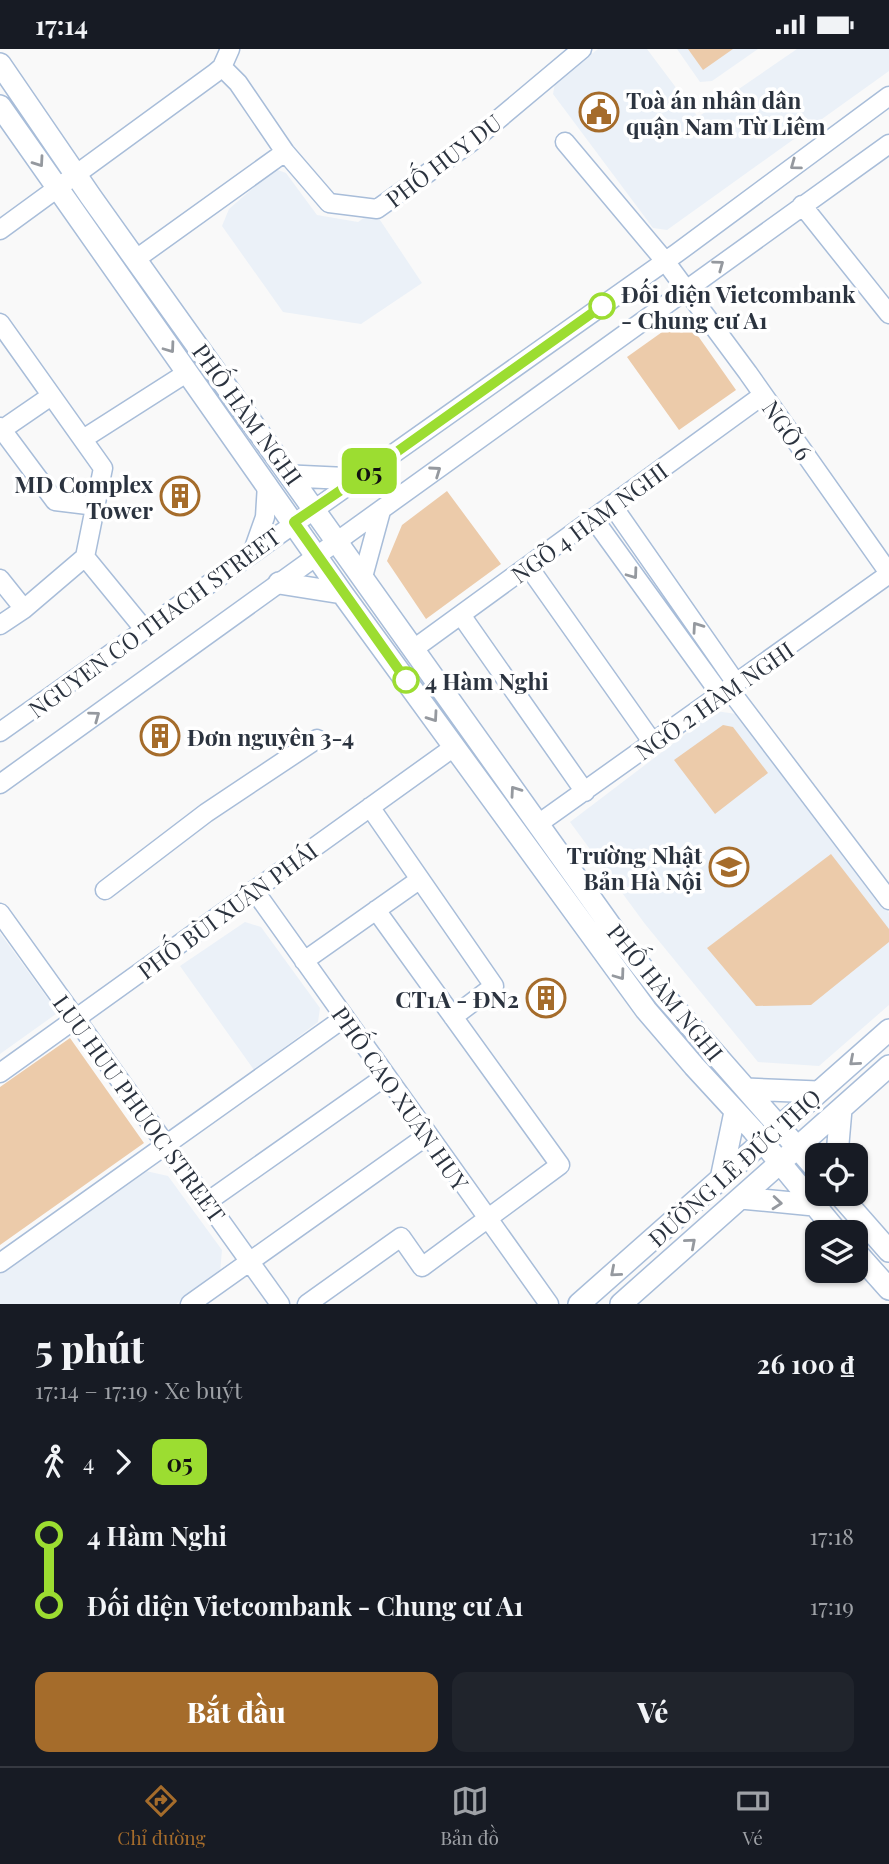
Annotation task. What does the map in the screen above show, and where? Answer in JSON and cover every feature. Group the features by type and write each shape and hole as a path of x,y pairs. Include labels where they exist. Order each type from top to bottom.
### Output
{"main road":[{"name":"PHỐ HÀM NGHI","path":"0,64 538,824 646,1010 763,1142 805,1194"},
{"name":"PHỐ HÀM NGHI","path":"0,106 342,593 454,747 588,913 805,1157"},
{"path":"292,476 357,479"},
{"path":"279,583 342,593"},
{"name":"ĐƯỜNG LÊ ĐỨC THỌ","path":"579,1304 889,1030"},
{"name":"ĐƯỜNG LÊ ĐỨC THỌ","path":"621,1304 889,1066"},
{"path":"746,1089 818,1092"},
{"path":"838,1143 841,1109"},
{"path":"721,1179 735,1112"},
{"path":"741,1198 805,1204"},
{"name":"PHỐ HÀM NGHI","path":"815,1206 827,1220"},
{"path":"849,1206 889,1251"},
{"path":"868,1265 889,1289"}],"street":[{"path":"0,230 222,67 230,49"},
{"name":"PHỐ HUY DU","path":"222,67 238,83 285,152 329,203 377,209 470,143 582,49"},
{"name":"NGUYEN CO THACH STREET","path":"0,732 665,261 889,96"},
{"name":"NGÕ 6","path":"565,142 665,261 889,573"},
{"name":"NGUYEN CO THACH STREET","path":"0,784 63,748 279,583 889,144"},
{"path":"136,259 285,152"},
{"path":"802,205 889,314"},
{"path":"0,323 103,468 85,557 24,609 0,625"},
{"path":"83,439 188,372"},
{"path":"51,395 1,429 55,501 96,506"},
{"name":"NGÕ 4 HÀM NGHI","path":"415,648 763,395"},
{"path":"253,551 265,517 267,484"},
{"path":"611,505 729,689"},
{"path":"363,577 381,511"},
{"path":"593,518 729,689 889,900"},
{"path":"85,557 144,629"},
{"path":"528,566 653,743"},
{"name":"NGÕ 2 HÀM NGHI","path":"538,824 889,573"},
{"path":"0,579 24,609"},
{"path":"461,615 585,792"},
{"path":"105,890 206,813 317,739"},
{"name":"PHỐ BÙI XUÂN PHÁI","path":"0,1073 454,747"},
{"path":"370,807 494,986 453,1017"},
{"path":"304,961 419,880"},
{"name":"PHỐ CAO XUÂN HUY","path":"254,890 549,1304"},
{"path":"307,1304 401,1237 422,1267 559,1165 376,910"},
{"name":"LUU HUU PHUOC STREET","path":"0,913 280,1304"},
{"path":"0,1263 344,1018"},
{"path":"207,1202 386,1076"},
{"path":"190,1304 428,1135"}],"shaded area":[{"path":"598,49 647,49 698,117 797,49 889,49 889,71 667,230 653,228 553,94 555,83"},
{"path":"677,49 758,49 712,81 700,82"},
{"path":"688,49 733,49 703,70"},
{"path":"275,169 286,173 317,215 358,222 374,211 422,283 361,324 283,312 222,226 229,209"},
{"path":"672,325 691,326 736,390 679,430 627,357"},
{"path":"447,491 501,564 426,619 387,561 402,525"},
{"name":"Trường Nhật Bản Hà Nội","path":"716,711 736,714 889,913 889,1005 819,1066 758,1062 645,924 570,822"},
{"path":"723,725 733,727 768,773 715,814 674,760"},
{"path":"831,854 889,929 889,942 811,1005 756,1006 707,948"},
{"path":"245,922 261,927 320,1008 318,1022 254,1070 180,966"},
{"path":"0,933 56,1010 56,1014 0,1054"},
{"path":"70,1038 144,1143 0,1245 0,1087"},
{"path":"146,1171 168,1176 222,1250 220,1273 176,1304 0,1304 0,1274"}],"bus line":[{"name":"05","path":"406,680 294,522 602,306"}],"place":[{"name":"Toà án nhân dân quận Nam Từ Liêm","path":"599,112"},
{"name":"Đối diện Vietcombank - Chung cư A1","path":"602,306"},
{"name":"MD Complex Tower","path":"180,496"},
{"name":"4 Hàm Nghi","path":"406,680"},
{"name":"Đơn nguyên 3-4","path":"160,736"},
{"name":"Trường Nhật Bản Hà Nội","path":"729,867"},
{"name":"CT1A - ĐN2","path":"546,998"}]}
